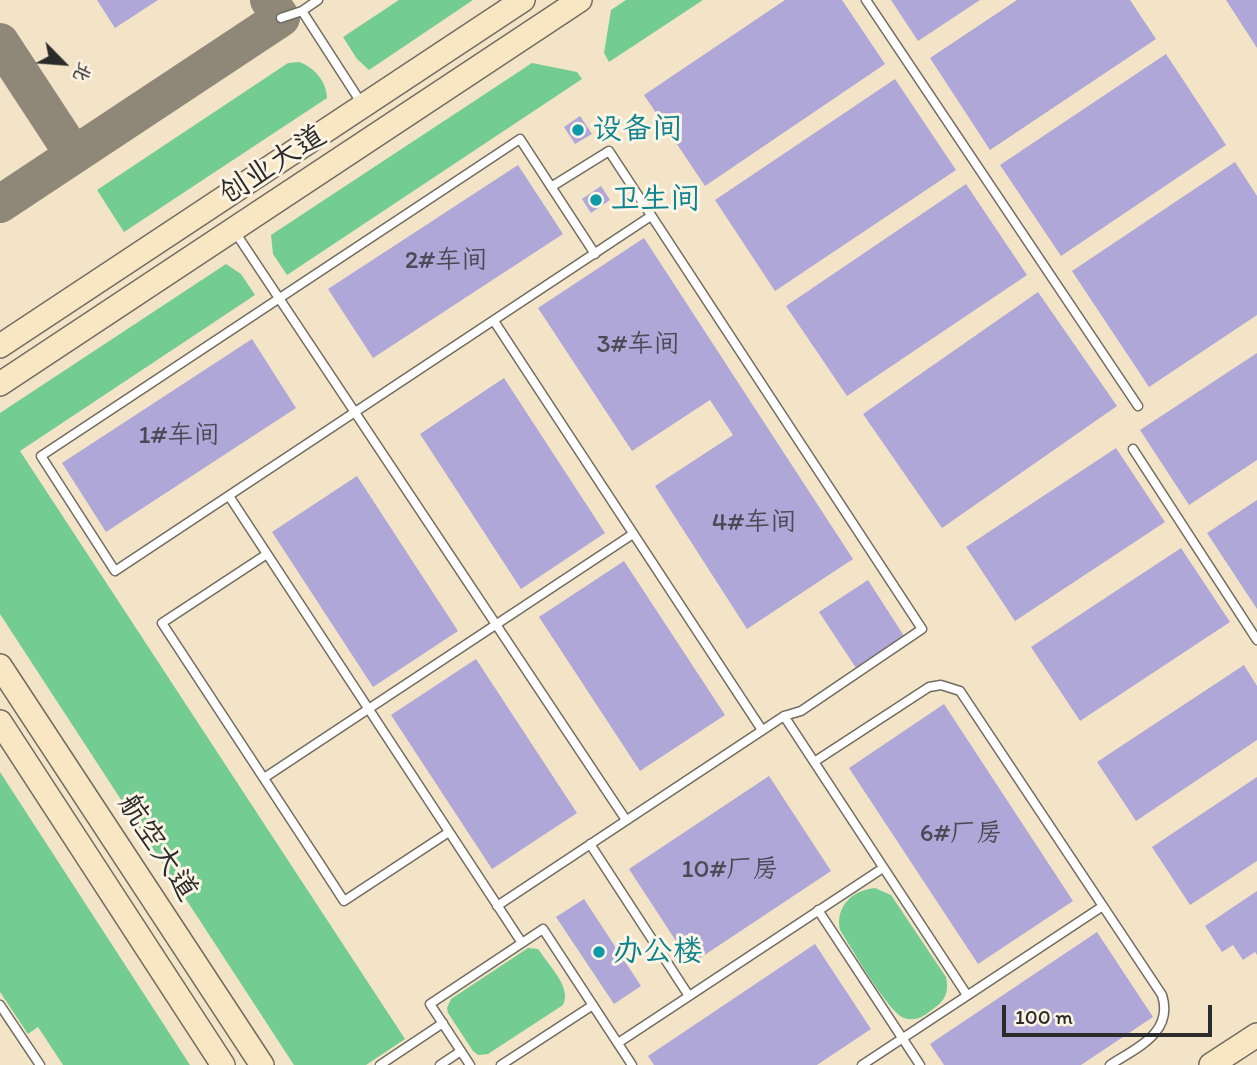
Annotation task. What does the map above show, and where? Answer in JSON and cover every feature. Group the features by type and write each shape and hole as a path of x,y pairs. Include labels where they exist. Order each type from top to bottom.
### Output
{"main road":[{"name":"创业大道","path":"0,346 523,0"},
{"name":"创业大道","path":"0,384 580,0"},
{"name":"航空大道","path":"0,666 262,1065"},
{"path":"0,722 223,1065"},
{"path":"1211,1065 1239,1057 1257,1035"}],"lane":[{"path":"281,18 302,11 318,0"},
{"path":"866,0 1138,406"},
{"path":"302,11 363,106"},
{"path":"595,254 520,139 41,456 116,570 494,321 595,254 651,216"},
{"path":"497,906 762,730 784,716 801,711 922,628 608,151 551,187"},
{"path":"233,229 626,820"},
{"path":"494,321 762,730"},
{"path":"1133,449 1257,640"},
{"path":"229,496 522,943"},
{"path":"264,778 633,534"},
{"path":"267,554 162,623 344,901 449,832"},
{"path":"814,762 929,687 952,687 966,698 1162,996 1165,1005 1164,1021 1153,1036 1110,1065"},
{"path":"784,716 967,995"},
{"path":"590,844 689,996"},
{"path":"618,1043 883,868"},
{"path":"862,1065 1103,906"},
{"path":"818,910 920,1065"},
{"path":"470,1065 430,1003 543,929 632,1065"},
{"path":"0,1005 40,1065"},
{"path":"501,1065 593,1005"},
{"path":"380,1065 443,1023"},
{"path":"440,1065 461,1051"}],"green space":[{"path":"399,0 473,0 369,70 357,59 343,37"},
{"path":"626,0 703,0 609,62 604,53 611,10"},
{"path":"299,62 310,67 319,76 325,86 327,98 124,232 97,190 288,63"},
{"path":"532,63 577,72 582,79 287,275 273,254 271,235"},
{"path":"226,264 241,274 255,295 20,451 405,1039 366,1065 294,1065 0,614 0,413"},
{"path":"0,772 190,1065 63,1065 38,1027 28,1034 0,992"},
{"path":"875,888 891,895 946,977 947,991 944,999 920,1018 904,1018 897,1013 870,978 840,930 840,914 847,901 859,892"},
{"path":"528,948 538,949 559,978 565,992 563,1005 488,1054 478,1055 448,1013 451,999"}],"building":[{"path":"97,0 158,0 115,28"},
{"path":"785,0 842,0 885,64 705,186 644,95"},
{"path":"891,0 980,0 918,41"},
{"path":"1017,0 1130,0 1156,39 990,150 930,58"},
{"path":"1226,0 1257,0 1257,48"},
{"path":"1166,54 1226,145 1061,256 1000,165"},
{"path":"895,79 956,170 775,291 715,200"},
{"name":"设备间","path":"580,116 592,134 575,144 564,127"},
{"path":"1235,162 1257,196 1257,315 1149,387 1072,271"},
{"path":"518,165 563,234 373,358 328,289"},
{"path":"966,184 1027,275 847,396 786,306"},
{"name":"卫生间","path":"601,186 610,200 591,213 582,199"},
{"path":"644,238 853,559 747,629 655,486 733,435 710,400 632,451 538,308"},
{"path":"1038,292 1117,406 942,528 863,414"},
{"path":"252,339 296,408 106,532 62,463"},
{"path":"1257,353 1257,460 1189,505 1140,430"},
{"path":"504,378 605,533 521,589 420,434"},
{"path":"1116,448 1165,522 1015,621 966,547"},
{"path":"357,476 458,631 373,687 272,532"},
{"path":"1257,500 1257,609 1207,533"},
{"path":"1181,548 1230,622 1080,721 1031,647"},
{"path":"624,561 725,715 640,771 539,617"},
{"path":"868,580 904,636 856,668 819,612"},
{"path":"476,659 577,813 492,869 391,715"},
{"path":"1244,665 1257,686 1257,740 1136,821 1097,762"},
{"path":"944,704 1073,901 978,964 849,768"},
{"path":"769,776 831,871 691,964 629,869"},
{"path":"1257,777 1257,861 1190,905 1152,847"},
{"path":"1257,891 1257,955 1255,952 1243,960 1233,945 1222,952 1205,926"},
{"name":"办公楼","path":"584,899 641,986 614,1004 556,917"},
{"path":"1097,932 1153,1017 1081,1065 944,1065 930,1044"},
{"path":"815,944 871,1029 817,1065 654,1065 648,1056"}],"taxiway":[{"path":"0,204 281,18 269,0"},
{"path":"0,42 74,155"}],"place":[{"name":"设备间","path":"578,130"},
{"name":"卫生间","path":"596,200"},
{"name":"办公楼","path":"599,952"}]}
